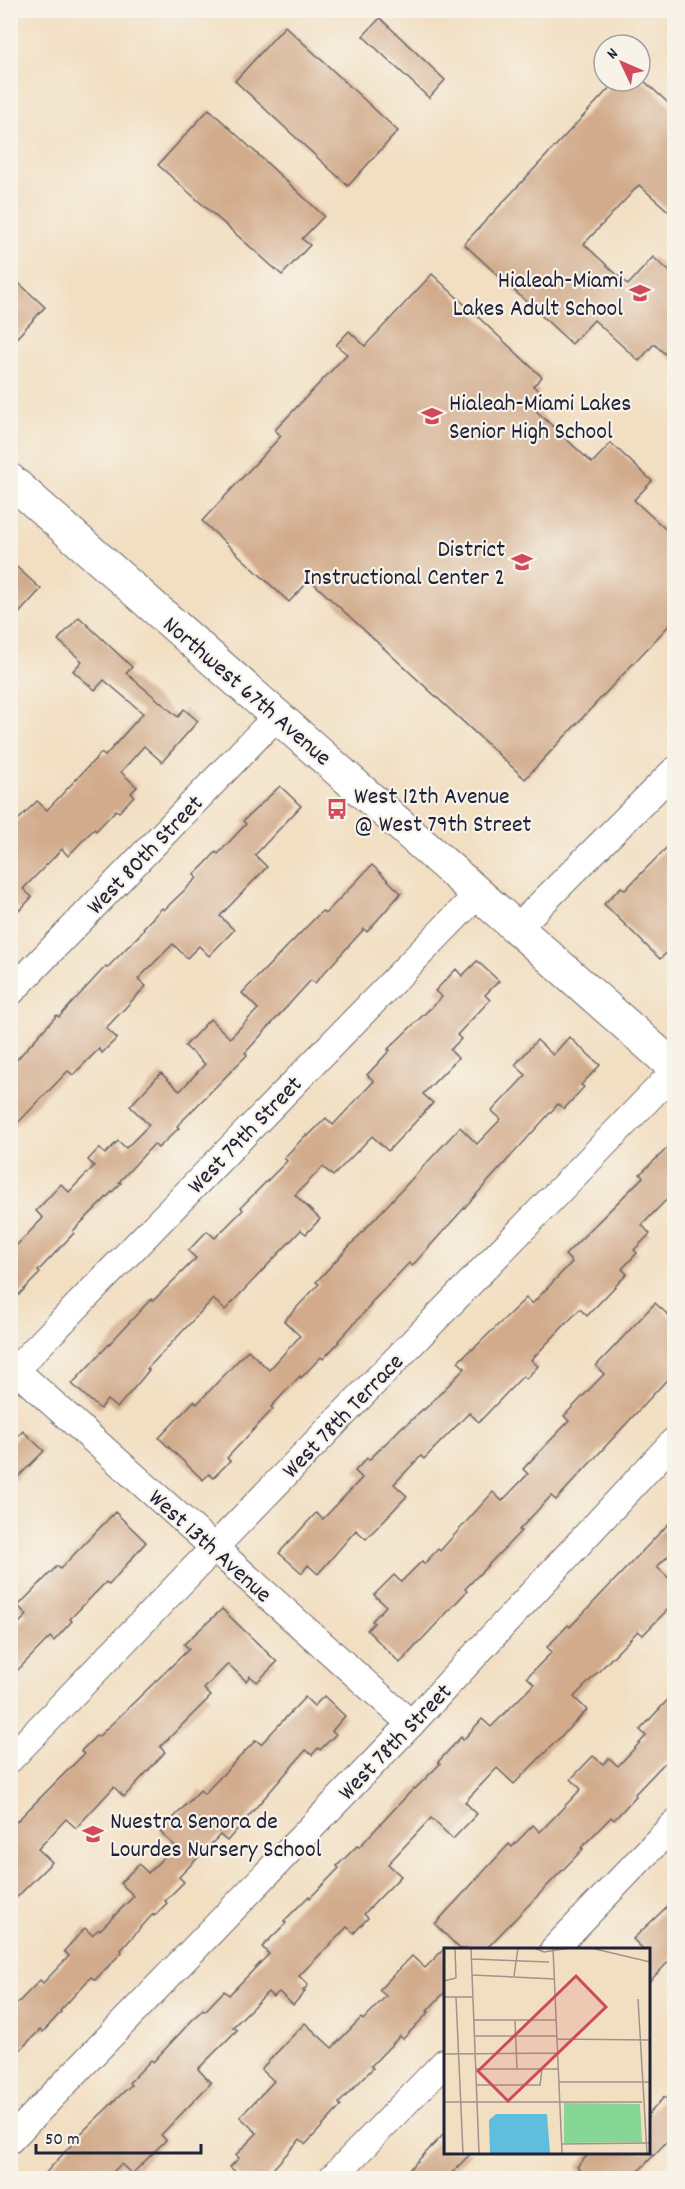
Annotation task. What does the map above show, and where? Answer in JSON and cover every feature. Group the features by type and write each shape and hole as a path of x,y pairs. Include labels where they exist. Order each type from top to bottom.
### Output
{"main road":[{"name":"Northwest 67th Avenue","path":"10,480 675,1067"}],"street":[{"name":"West 80th Street","path":"10,993 277,716"},
{"path":"517,928 675,771"},
{"name":"West 79th Street","path":"12,1370 478,894"},
{"name":"West 78th Terrace","path":"10,1759 675,1072"},
{"name":"West 13th Avenue","path":"12,1370 411,1725"},
{"name":"West 78th Street","path":"10,2140 411,1725 675,1441"},
{"path":"555,1948 675,1824"},
{"path":"332,2178 444,2063"}],"building":[{"path":"380,18 445,80 429,98 363,36"},
{"path":"285,26 398,131 348,186 235,81"},
{"path":"652,88 675,109 675,217 639,185 584,244 628,285 653,257 675,276 675,363 654,344 639,361 594,320 572,344 464,244 605,93 652,93"},
{"path":"209,109 324,216 302,239 310,245 282,275 158,165"},
{"path":"432,274 542,377 533,386 540,392 529,404 592,463 611,443 652,481 634,500 675,538 675,619 525,779 310,580 289,602 202,521 281,436 275,430 347,354 336,345 349,331 365,346"},
{"path":"10,275 45,307 10,345"},
{"path":"10,561 41,589 10,623"},
{"path":"79,617 132,667 126,673 178,717 184,709 198,721 162,762 144,746 121,772 137,787 131,793 134,796 119,812 116,810 96,831 94,829 68,856 62,849 23,889 32,897 20,910 10,902 10,828 37,801 47,810 101,753 105,756 143,713 104,680 95,690 73,671 82,661 58,640"},
{"path":"280,786 301,806 255,855 267,867 220,916 234,930 209,956 199,946 187,958 173,944 138,979 146,986 106,1028 117,1038 102,1053 99,1049 73,1075 68,1071 10,1131 10,1067 57,1015 59,1017 106,966 107,968 144,930 143,928 162,908 164,910 197,878 194,875 216,852 218,854 246,824 243,821"},
{"path":"675,839 675,945 660,959 604,904 621,887 625,890"},
{"path":"372,865 401,893 367,932 364,929 315,983 311,980 245,1053 247,1055 177,1126 179,1128 158,1148 154,1144 119,1182 121,1183 73,1231 74,1233 38,1271 40,1273 10,1304 10,1252 43,1218 36,1211 61,1184 69,1192 94,1166 88,1160 99,1148 105,1154 118,1141 126,1148 149,1125 130,1106 161,1073 180,1091 205,1064 185,1046 210,1019 230,1038 258,1009 242,993 322,911 325,914"},
{"path":"477,961 499,981 485,995 490,1000 457,1035 461,1039 450,1050 458,1058 423,1094 433,1103 388,1151 372,1136 333,1176 323,1167 295,1195 320,1219 306,1234 301,1230 225,1310 213,1299 147,1369 149,1370 117,1408 107,1400 100,1409 72,1384 151,1299 153,1301 196,1258 188,1251 207,1231 215,1238 243,1210 241,1207 287,1161 284,1158 306,1135 307,1137 326,1118 333,1125 374,1081 367,1075 390,1050 388,1049 442,997 435,991 456,969 462,976"},
{"path":"569,1037 600,1065 581,1085 584,1087 564,1109 558,1104 412,1266 409,1263 323,1359 321,1357 301,1378 300,1376 271,1407 273,1409 227,1458 230,1461 213,1478 209,1474 203,1480 159,1438 194,1401 197,1404 248,1350 269,1370 300,1336 284,1321 319,1284 316,1282 460,1127 477,1144 501,1119 492,1111 526,1075 515,1065 537,1040 553,1055"},
{"path":"675,1141 675,1208 666,1200 642,1225 650,1234 634,1250 637,1253 622,1269 627,1274 587,1316 580,1309 531,1360 538,1366 526,1379 523,1376 479,1422 469,1413 424,1459 421,1456 394,1484 407,1496 366,1539 356,1530 318,1574 308,1565 302,1573 279,1553 316,1513 323,1519 362,1478 355,1471 404,1425 424,1410 465,1368 458,1362 471,1349 526,1298 532,1304 572,1262 565,1255 643,1177 640,1174"},
{"path":"655,1303 675,1321 675,1371 556,1500 551,1496 400,1663 367,1630 386,1606 374,1595 394,1575 401,1582 422,1561 424,1564 438,1549 440,1551 493,1492 502,1501 528,1474 523,1469 569,1421 564,1416 604,1374 596,1366"},
{"path":"23,1431 44,1451 10,1485 10,1444"},
{"path":"115,1512 146,1542 109,1585 106,1582 70,1619 72,1621 54,1641 50,1637 10,1678 10,1632 27,1615 18,1606 57,1566 60,1569"},
{"path":"675,1517 675,1549 657,1567 675,1584 675,1602 643,1635 638,1631 574,1697 587,1710 514,1784 497,1768 465,1802 477,1814 453,1839 431,1818 388,1864 401,1876 364,1914 368,1918 354,1933 347,1927 299,1976 308,1985 293,2005 279,1992 273,1997 268,1992 233,2027 237,2030 198,2069 211,2083 161,2135 166,2140 132,2174 121,2164 107,2178 41,2178 73,2141 131,2085 129,2083 151,2060 153,2062 203,2009 205,2011 224,1991 229,1995 269,1954 262,1947 286,1923 284,1921 309,1896 310,1898 339,1868 337,1866 357,1846 359,1847 414,1788 440,1764 438,1762 461,1737 463,1740 482,1719 491,1727 534,1684 527,1677 552,1652 547,1647 568,1625 570,1627"},
{"path":"222,1609 277,1662 257,1682 250,1676 246,1681 228,1664 204,1689 211,1696 160,1747 165,1752 124,1797 114,1787 76,1828 66,1819 38,1849 52,1862 10,1904 10,1828 84,1754 81,1751 97,1735 98,1737 189,1649 184,1644"},
{"path":"675,1692 675,1752 614,1820 611,1817 487,1948 459,1948 435,1924 509,1844 512,1847 533,1825 540,1832 581,1789 571,1779 593,1756 603,1764 609,1758 618,1766 646,1736 640,1730"},
{"path":"324,1696 345,1716 332,1731 336,1734 312,1755 306,1750 227,1841 220,1835 179,1877 184,1882 165,1901 167,1903 154,1916 153,1914 121,1950 122,1952 95,1980 91,1977 43,2032 40,2030 10,2060 10,2011 40,1980 43,1983 69,1956 64,1951 85,1928 92,1935 100,1930 134,1896 120,1883 139,1864 148,1873 175,1846 160,1832 200,1790 204,1794 256,1740 261,1744 305,1697 314,1706"},
{"path":"675,1899 675,1955 649,1982 649,1948 642,1948 633,1939"},
{"path":"444,1949 444,1993 403,2039 400,2036 371,2066 373,2068 339,2103 341,2106 306,2144 300,2139 265,2178 243,2178 230,2167 239,2158 236,2155 257,2133 240,2117 274,2081 261,2069 305,2023 332,2048 386,1996 379,1990 412,1956 425,1968"},
{"path":"664,2097 675,2106 675,2133 632,2178 571,2178 580,2170 577,2167 589,2153 649,2153 649,2114"},
{"path":"444,2134 444,2153 471,2153 447,2178 401,2178"}],"place":[{"name":"Hialeah-Miami Lakes Adult School","path":"640,293"},
{"name":"Hialeah-Miami Lakes Senior High School","path":"432,416"},
{"name":"District Instructional Center 2","path":"522,562"},
{"name":"West 12th Avenue @ West 79th Street","path":"337,809"},
{"name":"Nuestra Senora de Lourdes Nursery School","path":"93,1834"}]}
